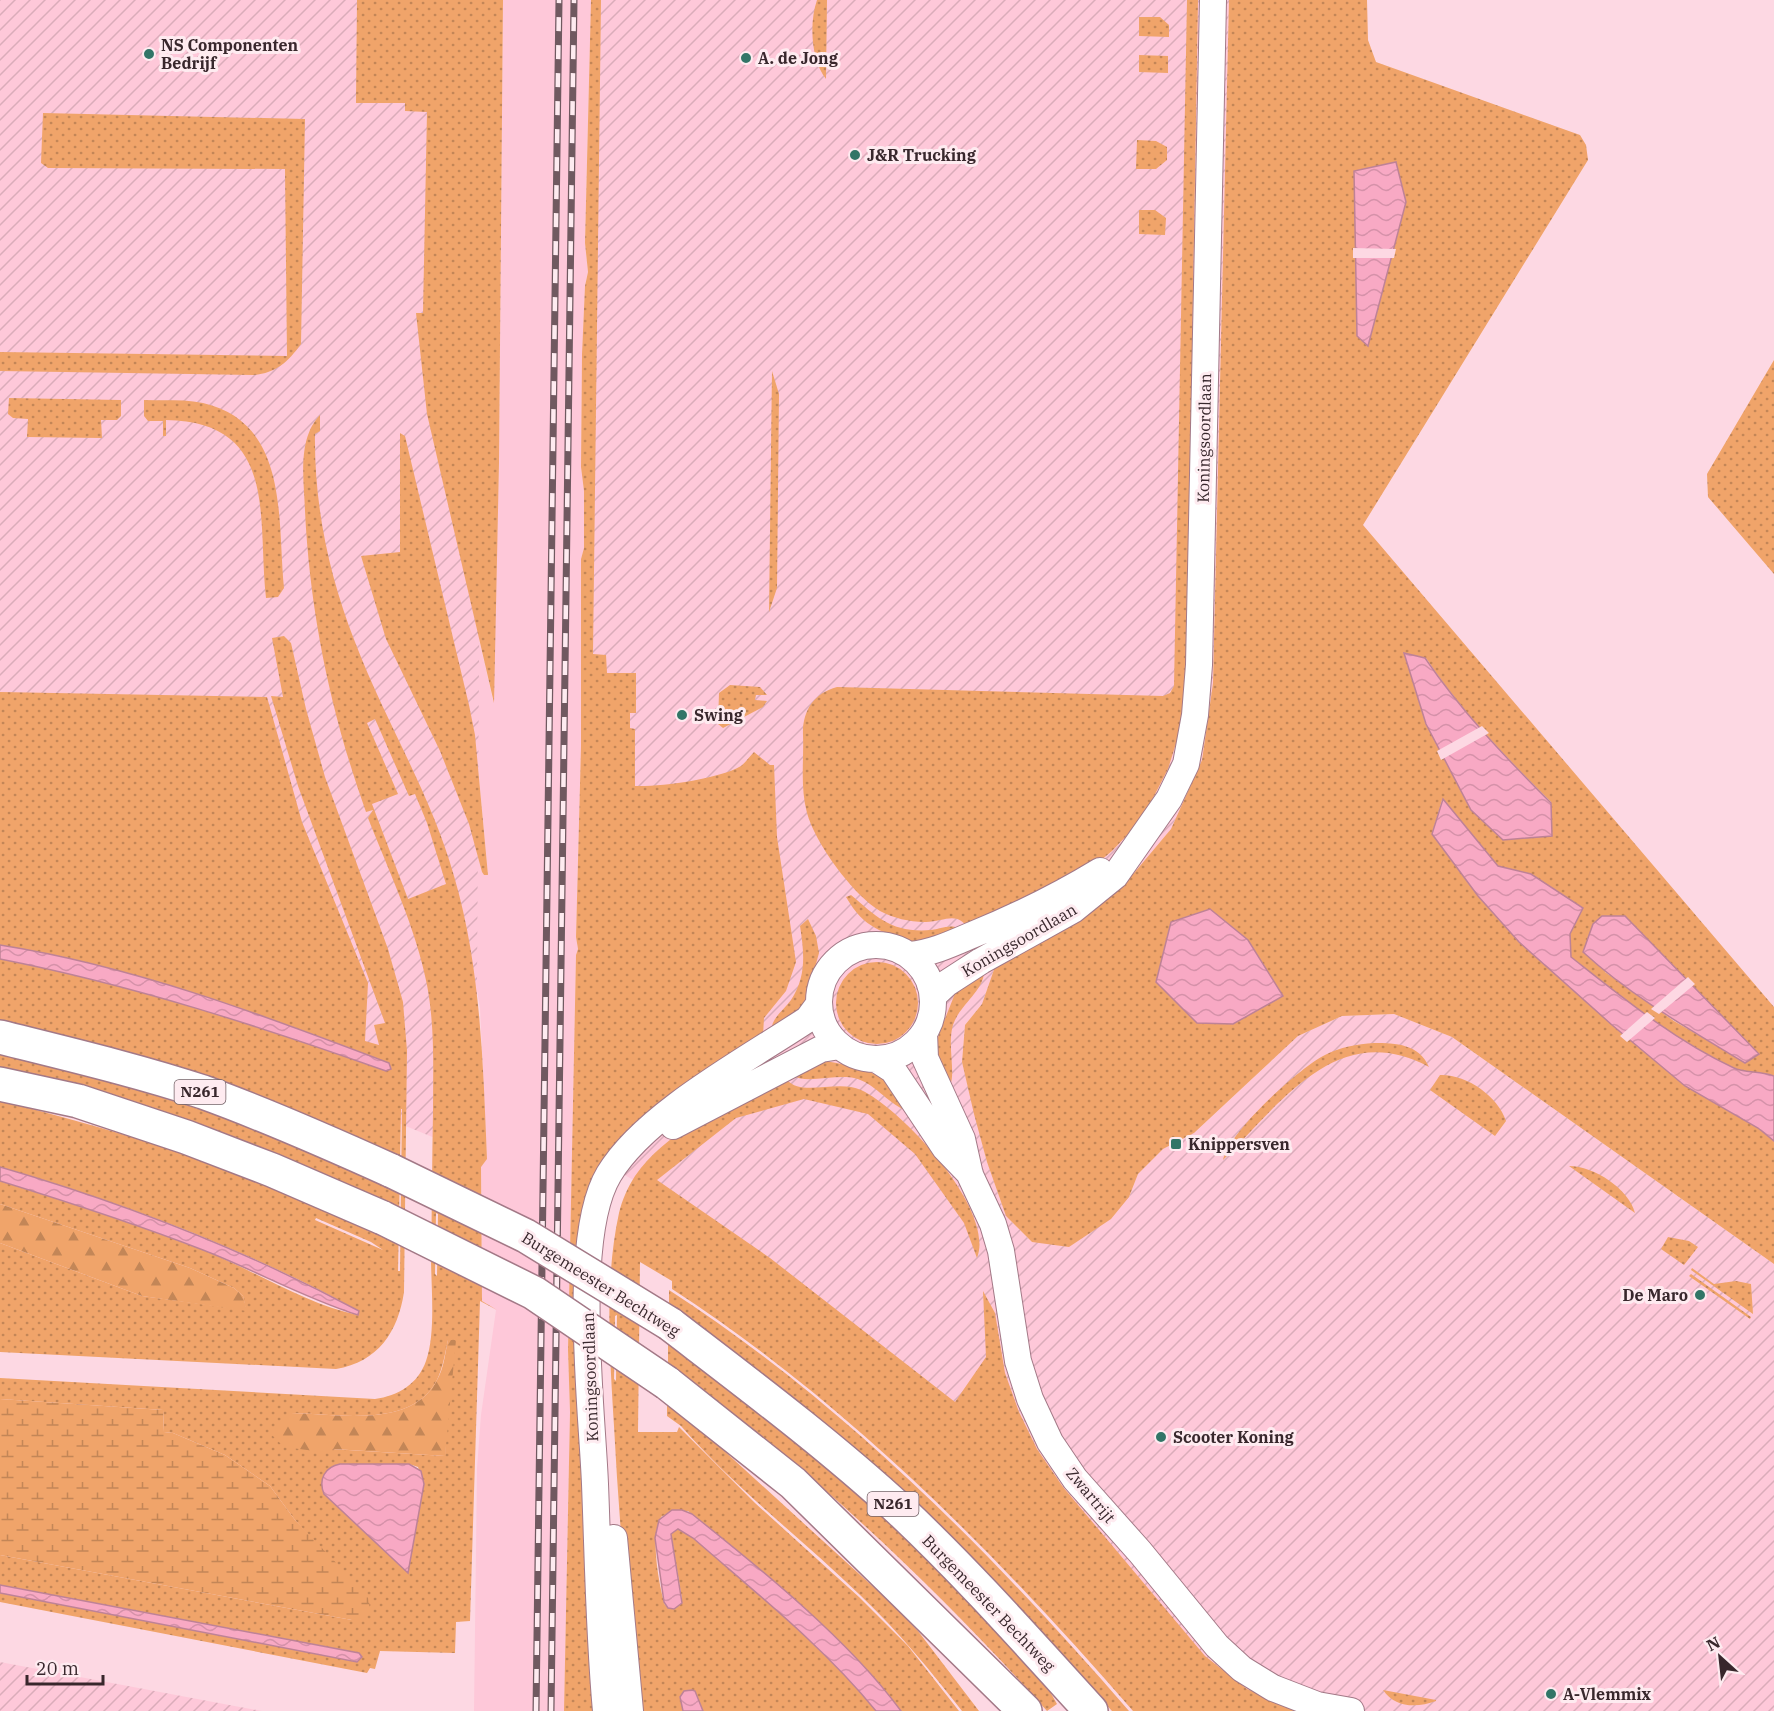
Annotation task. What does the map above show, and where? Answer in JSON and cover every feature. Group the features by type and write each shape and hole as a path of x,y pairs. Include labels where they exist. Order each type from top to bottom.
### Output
{"main road":[{"name":"Burgemeester Bechtweg","path":"0,1037 93,1060 202,1092 287,1125 393,1171 526,1236 669,1324 820,1442 900,1510 1014,1627 1091,1711"},
{"path":"0,1084 78,1101 186,1137 272,1170 383,1218 534,1293 667,1383 793,1483 1025,1711"},
{"path":"971,1658 992,1711"}],"street":[{"name":"Koningsoordlaan","path":"933,996 947,982 981,961 1073,910 1114,876 1126,856 1149,831 1169,799 1186,764 1196,715 1213,0"},
{"name":"Koningsoordlaan","path":"910,955 929,953 998,924 1058,896 1126,856"},
{"path":"873,944 892,947 910,955 922,967 930,980 933,996 933,1009 924,1033 911,1047 894,1056 876,1059 857,1056 840,1046 825,1027 819,1004 824,977 831,966 843,955 857,947 873,944"},
{"name":"Koningsoordlaan","path":"606,1711 587,1298 592,1224 608,1176 635,1140 692,1095 808,1019 819,1004"},
{"name":"Zwartrijt","path":"924,1033 925,1058 962,1139 970,1175 993,1224 1001,1251 1018,1361 1030,1399 1050,1442 1075,1479 1140,1552 1217,1646 1242,1669 1273,1688 1317,1705 1351,1711"},
{"name":"Koningsoordlaan","path":"630,1711 610,1506 600,1301 607,1225 621,1184 645,1149 672,1126 821,1048 840,1046"},
{"name":"Zwartrijt","path":"876,1059 893,1070 945,1148 970,1175"}],"shaded area":[{"path":"0,0 483,0 476,1155 362,1108 0,1000"},
{"path":"503,0 591,0 585,243 588,272 585,286 582,354 581,467 584,491 584,548 581,559 581,746 568,1350 570,1412 564,1711 474,1711 477,1468 481,1415 496,1310 482,1301 481,1166 487,1159 480,1008 474,973 469,824 482,872 488,875 475,735 427,414 493,700 499,463"},
{"path":"596,0 1229,0 1213,683 1202,760 1171,829 1134,873 1080,918 997,961 982,1004 965,1025 962,1062 987,1162 1006,1216 1032,1242 1129,1197 1138,1174 1163,1149 1194,1133 1298,1036 1342,1016 1394,1014 1452,1037 1774,1264 1774,1711 1260,1711 686,1210 579,1149"},
{"path":"0,1662 262,1711 0,1711"}],"green space":[{"path":"357,0 503,0 499,463 494,703 427,414 416,313 423,313 427,112 405,111 405,103 356,103"},
{"path":"591,0 601,0 593,654 606,655 607,673 636,673 636,713 630,713 630,728 635,729 635,786 674,784 719,775 741,766 754,752 770,765 774,765 777,837 796,962 786,991 764,1018 763,1035 599,1177 599,1711 564,1711 570,1412 568,1350 581,746 581,559 584,548 584,491 581,467 582,354 585,286 588,272 585,243"},
{"path":"817,0 827,0 826,79 814,52 812,30"},
{"path":"1187,0 1198,0 1187,654 1184,706 1178,737 1168,769 1134,828 1100,861 969,930 960,920 949,918 924,922 896,918 869,903 847,881 826,853 811,825 804,793 803,726 807,711 816,698 837,687 1163,696 1170,693 1174,686"},
{"path":"1229,0 1367,0 1368,40 1376,62 1580,135 1586,145 1588,160 1363,525 1774,1007 1774,1076 1738,1070 1691,1045 1610,988 1571,957 1570,934 1531,874 1498,866 1442,800 1432,834 1478,896 1519,942 1685,1086 1758,1128 1774,1141 1774,1264 1452,1037 1394,1014 1342,1016 1298,1036 1194,1133 1163,1149 1138,1174 1129,1197 1111,1219 1069,1247 1032,1242 1006,1216 987,1162 962,1062 965,1025 982,1004 997,961 1080,918 1134,873 1171,829 1202,760 1213,683","holes":["1354,171 1406,202 1368,346 1356,218","1426,658 1469,715 1551,802 1551,836 1503,840","1602,916 1625,916 1758,1053 1745,1062 1674,1021 1605,972"]},
{"path":"1139,17 1160,17 1169,25 1169,37 1139,36"},
{"path":"1139,55 1168,56 1168,73 1139,72"},
{"path":"43,113 305,119 301,344 281,366 269,372 254,375 0,371 0,352 287,356 285,169 48,168 41,163"},
{"path":"1137,140 1156,141 1167,147 1167,160 1156,169 1136,169"},
{"path":"1139,210 1155,210 1166,218 1165,235 1139,234"},
{"path":"1774,360 1774,574 1708,497 1707,474"},
{"path":"772,371 779,394 777,588 769,612"},
{"path":"9,398 121,400 121,416 117,420 101,420 102,438 27,437 28,419 13,418 8,414"},
{"path":"144,400 203,403 231,414 251,431 265,453 274,478 284,588 278,597 266,598 260,507 255,479 245,456 228,437 202,425 166,420 166,436 163,436 163,421 148,421 144,416"},
{"path":"320,415 320,431 315,434 317,487 325,540 338,592 367,671 433,816 454,876 463,911 475,981 484,1087 487,1159 481,1167 482,1301 497,1310 480,1301 470,1621 456,1622 455,1653 380,1651 375,1669 370,1668 367,1673 0,1602 0,1593 357,1662 359,1653 0,1585 0,1555 352,1620 328,1557 295,1520 270,1486 225,1455 173,1433 164,1432 163,1410 0,1399 0,1378 375,1399 399,1392 412,1382 422,1369 429,1350 432,1310 433,1064 430,1001 409,921 368,818 373,810 366,812 342,738 324,663 312,588 304,486 305,448 313,425","holes":["375,719 409,796 415,794 427,823 446,884 408,899 372,804 398,794 367,723","436,1213 438,1214 437,1276 435,1274","448,1340 445,1456 332,1449 291,1413 351,1416 392,1412 410,1406 425,1396 437,1380","340,1464 409,1464 418,1467 424,1484 407,1572 324,1494 322,1484"]},
{"path":"400,433 405,436 475,735 488,875 482,872 469,824 440,751 386,639 361,556 400,552"},
{"path":"284,636 291,643 325,777 388,949 403,1002 407,1051 404,1292 397,1320 384,1343 374,1352 364,1360 336,1369 0,1352 0,1243 142,1296 246,1310 243,1296 234,1288 190,1268 0,1204 0,1181 178,1240 318,1303 358,1315 359,1311 316,1288 184,1229 93,1196 0,1167 0,1101 130,1136 194,1157 302,1198 383,1236 384,1201 195,1129 99,1098 0,1072 0,1053 93,1076 208,1112 305,1149 384,1183 383,1151 336,1131 242,1094 146,1062 0,1022 0,692 267,697 302,822 368,983 365,1041 379,1045 374,1025 385,1023 298,786 271,696 283,697 272,638","holes":["401,1109 400,1271 398,1271","316,1218 371,1242 383,1250 315,1220"]},
{"path":"730,685 760,687 767,695 756,695 755,700 767,701 763,707 723,728 718,724 719,693"},
{"path":"851,895 878,917 896,926 917,930 958,928 916,944 884,932 868,923 846,897"},
{"path":"808,919 816,936 819,953 807,996 799,1013 771,1031 774,1022 791,1000 800,982 803,955 800,926"},
{"path":"877,962 893,966 906,974 914,987 918,1003 914,1019 906,1032 893,1040 877,1044 861,1040 848,1032 840,1019 836,1003 840,987 848,974 861,966"},
{"path":"984,974 979,987 953,1025 950,1085 942,1074 938,1061 936,1048 939,1034 956,991"},
{"path":"1374,1043 1406,1046 1413,1049 1425,1059 1429,1067 1396,1055 1367,1053 1339,1060 1314,1074 1290,1093 1223,1160 1228,1148 1251,1118 1266,1102 1313,1062 1331,1052 1349,1046"},
{"path":"820,1061 855,1067 882,1078 893,1088 905,1110 861,1080 847,1077 806,1079 794,1076"},
{"path":"1440,1075 1460,1078 1480,1088 1496,1103 1506,1121 1495,1136 1430,1090"},
{"path":"787,1080 802,1087 842,1086 861,1090 879,1101 899,1118 942,1163 973,1214 979,1238 977,1258 964,1223 915,1154 868,1114 804,1099 736,1118 657,1180 770,1258 955,1402 986,1357 983,1291 995,1313 1005,1373 1019,1412 1037,1449 1063,1487 1205,1656 1247,1689 1296,1711 1133,1711 1028,1594 973,1538 859,1431 736,1333 672,1289 672,1281 640,1262 638,1432 677,1432 679,1427 755,1503 859,1597 908,1646 959,1711 901,1711 861,1663 788,1595 688,1511 662,1516 658,1524 656,1559 665,1605 674,1609 682,1599 671,1534 678,1529 693,1538 812,1642 876,1711 703,1711 695,1692 691,1690 680,1697 683,1711 640,1711 624,1569 611,1373 609,1320 611,1266 619,1213 635,1176 666,1143 704,1118","holes":["617,1315 616,1381 614,1379 615,1316"]},
{"path":"1569,1166 1589,1170 1609,1181 1626,1196 1635,1213"},
{"path":"0,1204 190,1268 234,1288 243,1296 247,1311 142,1296 0,1243"},
{"path":"1668,1237 1689,1241 1698,1247 1684,1265 1661,1249"},
{"path":"1692,1268 1714,1284 1736,1281 1751,1284 1753,1314 1691,1270"},
{"path":"1691,1274 1751,1317 1750,1319 1689,1276"},
{"path":"669,1290 796,1381 914,1484 1024,1595 1129,1711 1112,1711 987,1574 669,1307"},
{"path":"448,1340 456,1340 445,1456 333,1449 330,1453 284,1447 269,1432 291,1413 372,1415 410,1406 425,1396 437,1380 443,1365"},
{"path":"668,1342 854,1489 939,1569 1044,1681 1057,1704 1047,1711 959,1617 866,1527 770,1443 668,1364"},
{"path":"0,1399 163,1410 164,1432 173,1433 225,1455 270,1486 295,1520 367,1595 369,1609 367,1613 362,1618 352,1620 0,1555"},
{"path":"667,1403 709,1437 891,1603 918,1631 979,1711 962,1711 913,1651 874,1609 723,1471 681,1426 667,1416"},
{"path":"1383,1690 1436,1701 1421,1705 1407,1705 1394,1700"}],"water":[{"path":"1396,162 1406,202 1368,346 1357,336 1354,171"},
{"path":"1404,653 1425,658 1485,734 1551,803 1552,836 1503,840 1471,810 1426,724"},
{"path":"1443,799 1498,866 1531,874 1583,908 1570,934 1571,957 1649,1017 1691,1045 1738,1070 1774,1076 1774,1141 1758,1128 1685,1086 1519,942 1478,896 1432,834"},
{"path":"1210,909 1248,940 1283,996 1233,1024 1197,1023 1156,982 1171,922"},
{"path":"1602,916 1625,916 1759,1054 1745,1063 1641,998 1583,952 1593,924"},
{"path":"0,945 99,966 197,994 389,1063 391,1069 386,1071 291,1038 147,994 0,959"},
{"path":"0,1167 138,1212 228,1248 359,1311 358,1315 178,1240 0,1181"},
{"path":"340,1464 409,1464 421,1471 424,1484 408,1573 324,1494 322,1479 324,1474 330,1468"},
{"path":"672,1510 682,1510 692,1514 803,1606 856,1658 901,1711 876,1711 856,1687 811,1642 693,1538 678,1529 671,1534 682,1603 674,1609 668,1608 664,1602 655,1538 659,1520"},
{"path":"0,1585 359,1653 362,1657 357,1662 0,1593"},
{"path":"684,1691 695,1691 703,1711 683,1711 680,1697"}],"pier":[{"path":"1353,248 1396,249 1394,258 1353,258"},
{"path":"1482,726 1489,733 1441,760 1437,751"},
{"path":"1688,977 1695,984 1659,1014 1651,1009"},
{"path":"1647,1012 1655,1018 1627,1042 1620,1036"}],"railway":[{"path":"536,1711 559,0"},
{"path":"551,1711 574,0"}],"place":[{"name":"NS Componenten Bedrijf","path":"149,54"},
{"name":"A. de Jong","path":"746,58"},
{"name":"J&R Trucking","path":"855,155"},
{"name":"Swing","path":"682,715"},
{"name":"Knippersven","path":"1176,1144"},
{"name":"De Maro","path":"1700,1295"},
{"name":"Scooter Koning","path":"1161,1437"},
{"name":"A-Vlemmix","path":"1551,1694"}]}
